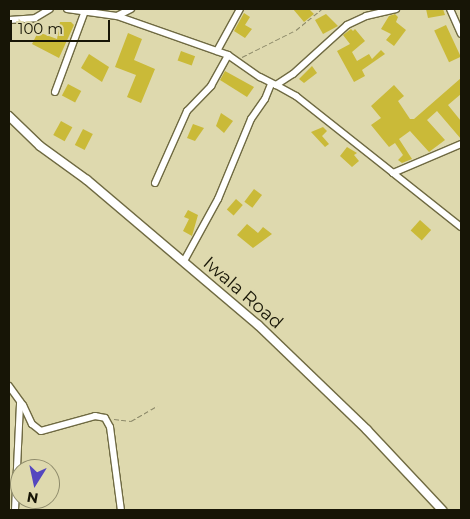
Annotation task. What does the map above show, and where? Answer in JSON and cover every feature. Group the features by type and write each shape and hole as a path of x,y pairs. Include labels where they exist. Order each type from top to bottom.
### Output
{"street":[{"path":"9,20 35,18 50,9"},
{"path":"67,9 117,16 238,60 296,96 461,226"},
{"path":"117,16 131,9"},
{"path":"217,51 240,9"},
{"path":"184,261 218,199 251,119 274,84 293,74 347,25 366,16 396,9"},
{"path":"450,9 461,34"},
{"path":"55,92 84,11"},
{"path":"155,183 187,111 211,86 228,56"},
{"name":"Iwala Road","path":"9,116 40,146 87,180 258,325 360,423 442,510"},
{"path":"393,173 461,144"},
{"path":"9,386 20,401 33,426 44,432 91,417 106,418 110,427 121,510"},
{"path":"15,510 20,401"}],"path":[{"path":"238,60 296,30 322,9"},
{"path":"106,418 131,420 157,406"}],"building":[{"path":"293,9 309,9 314,14 304,22"},
{"path":"426,9 443,9 445,15 428,18"},
{"path":"244,13 250,17 245,25 252,29 245,38 234,31"},
{"path":"326,14 338,26 323,34 315,20"},
{"path":"395,14 398,17 396,22 406,30 394,46 386,40 391,34 381,29 389,16"},
{"path":"60,22 71,22 74,25 59,58 32,44 38,32 57,39"},
{"path":"446,25 461,57 449,62 434,30"},
{"path":"351,29 353,31 355,29 365,41 352,52 357,61 369,54 372,59 381,50 385,54 362,70 365,76 354,82 337,51 350,44 343,35"},
{"path":"128,33 142,39 134,60 155,69 141,103 127,97 136,75 115,67"},
{"path":"181,51 195,56 192,66 178,60"},
{"path":"89,54 109,67 102,82 81,68"},
{"path":"312,66 317,73 304,83 299,79"},
{"path":"225,71 254,87 247,97 220,80"},
{"path":"461,78 461,94 448,105 461,121 461,139 437,111 427,120 445,140 429,152 410,131 399,139 412,159 402,163 398,160 403,155 395,143 389,147 371,125 381,118 371,106 394,85 404,96 398,101 410,119 414,119"},
{"path":"68,84 81,91 75,103 62,95"},
{"path":"221,113 233,121 224,133 216,126"},
{"path":"61,121 72,127 65,141 53,135"},
{"path":"193,124 204,128 195,141 187,138"},
{"path":"323,127 327,131 322,136 329,144 325,147 311,132"},
{"path":"83,129 93,134 85,150 75,145"},
{"path":"347,147 357,153 354,155 359,161 352,167 340,156"},
{"path":"254,189 262,195 252,208 244,202"},
{"path":"236,199 243,205 234,215 227,210"},
{"path":"188,210 198,215 192,236 183,231 189,219 184,217"},
{"path":"420,220 431,230 422,240 411,230"},
{"path":"247,224 258,233 263,227 272,234 253,248 237,235"}]}
